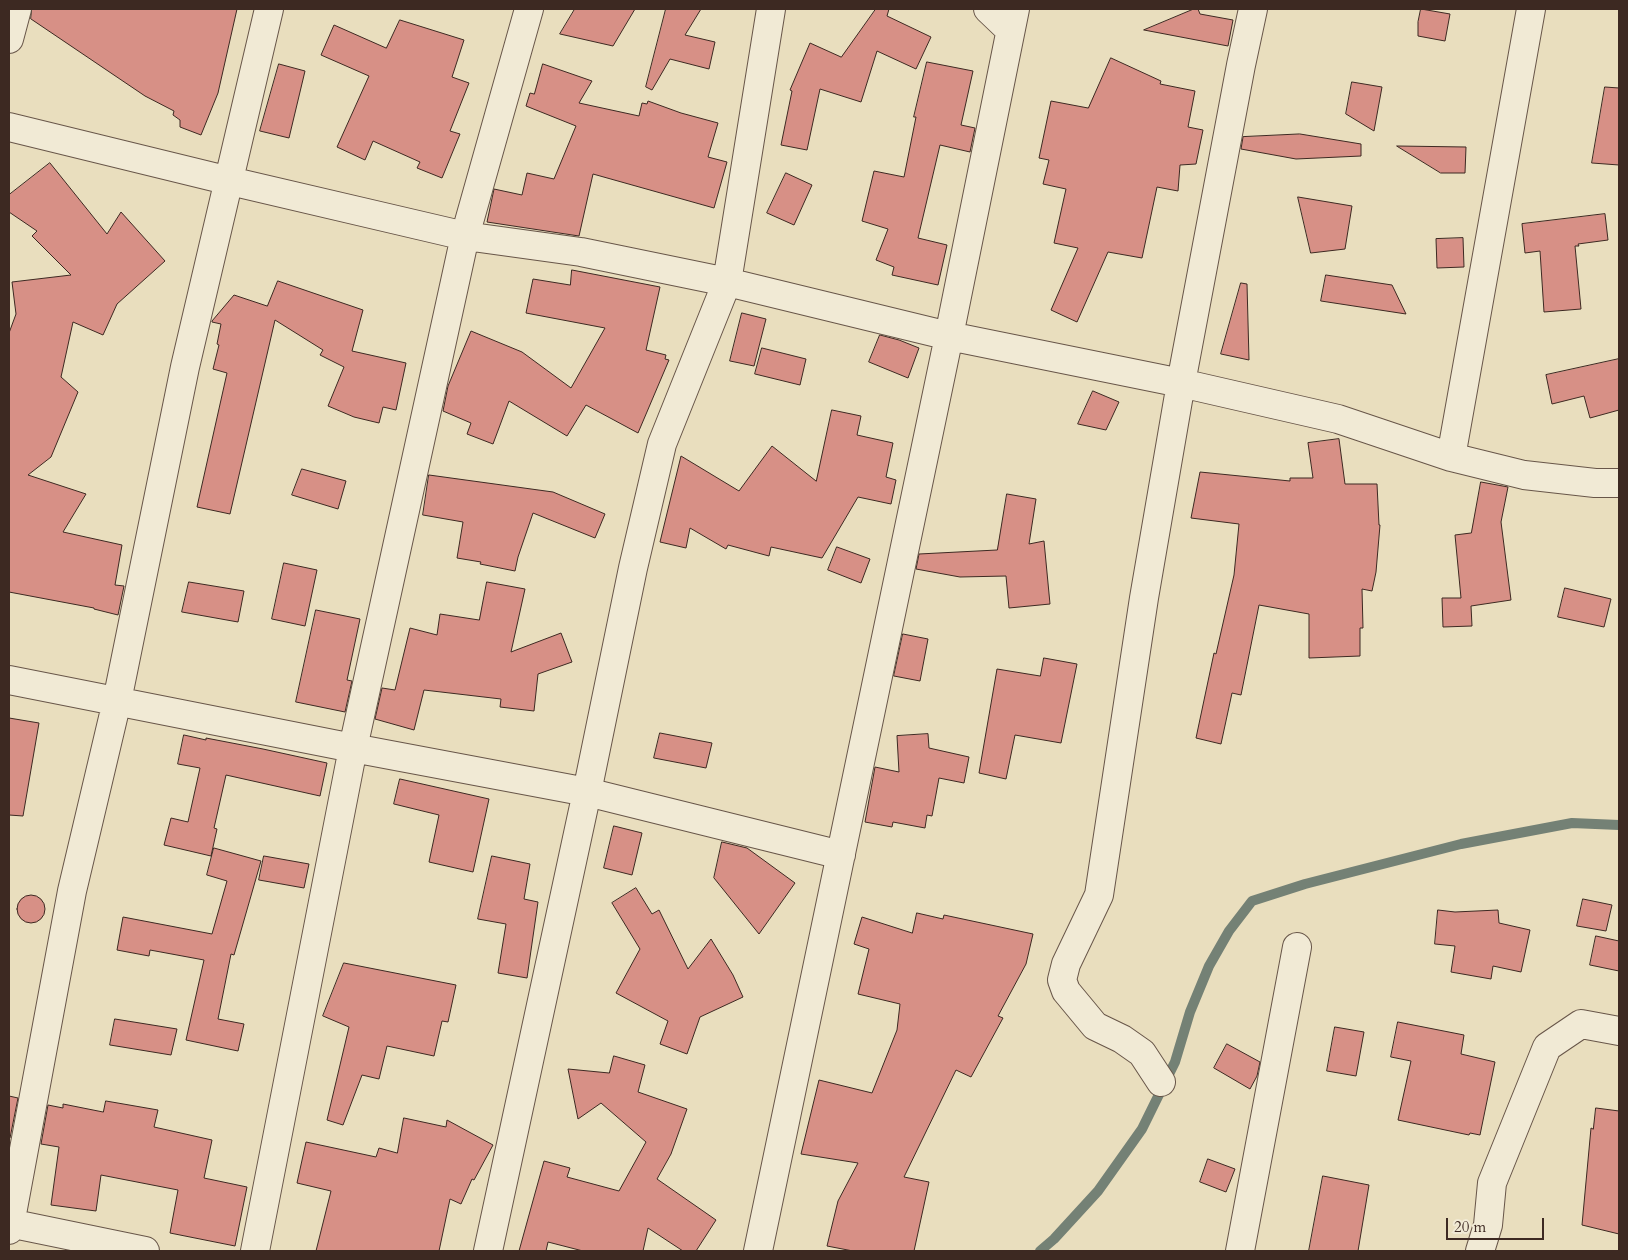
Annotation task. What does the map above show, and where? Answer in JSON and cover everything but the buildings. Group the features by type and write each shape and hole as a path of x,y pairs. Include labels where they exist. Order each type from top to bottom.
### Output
{"street":[{"path":"9,39 17,9"},
{"path":"146,1251 9,1225 72,891 117,701 185,367 230,182 269,9"},
{"path":"255,1251 353,748 465,236 530,9"},
{"path":"488,1251 587,792 632,568 662,444 727,282 772,9"},
{"path":"758,1251 949,336 1013,19 988,9"},
{"path":"1161,1082 1142,1053 1122,1039 1095,1026 1066,991 1062,980 1066,964 1099,894 1144,598 1181,383 1253,9"},
{"path":"1451,457 1531,9"},
{"path":"9,127 230,182 465,236 581,252 727,282 949,336 1181,383 1338,419 1451,457 1524,475 1595,483 1619,483"},
{"path":"9,680 587,792 841,855"},
{"path":"1240,1251 1297,947"},
{"path":"1480,1251 1488,1225 1492,1183 1547,1047 1581,1024 1619,1031"}],"waterway":[{"path":"1040,1251 1054,1239 1098,1191 1142,1129 1175,1062 1190,1012 1209,966 1229,931 1252,901 1305,884 1461,844 1572,823 1619,825"}]}
